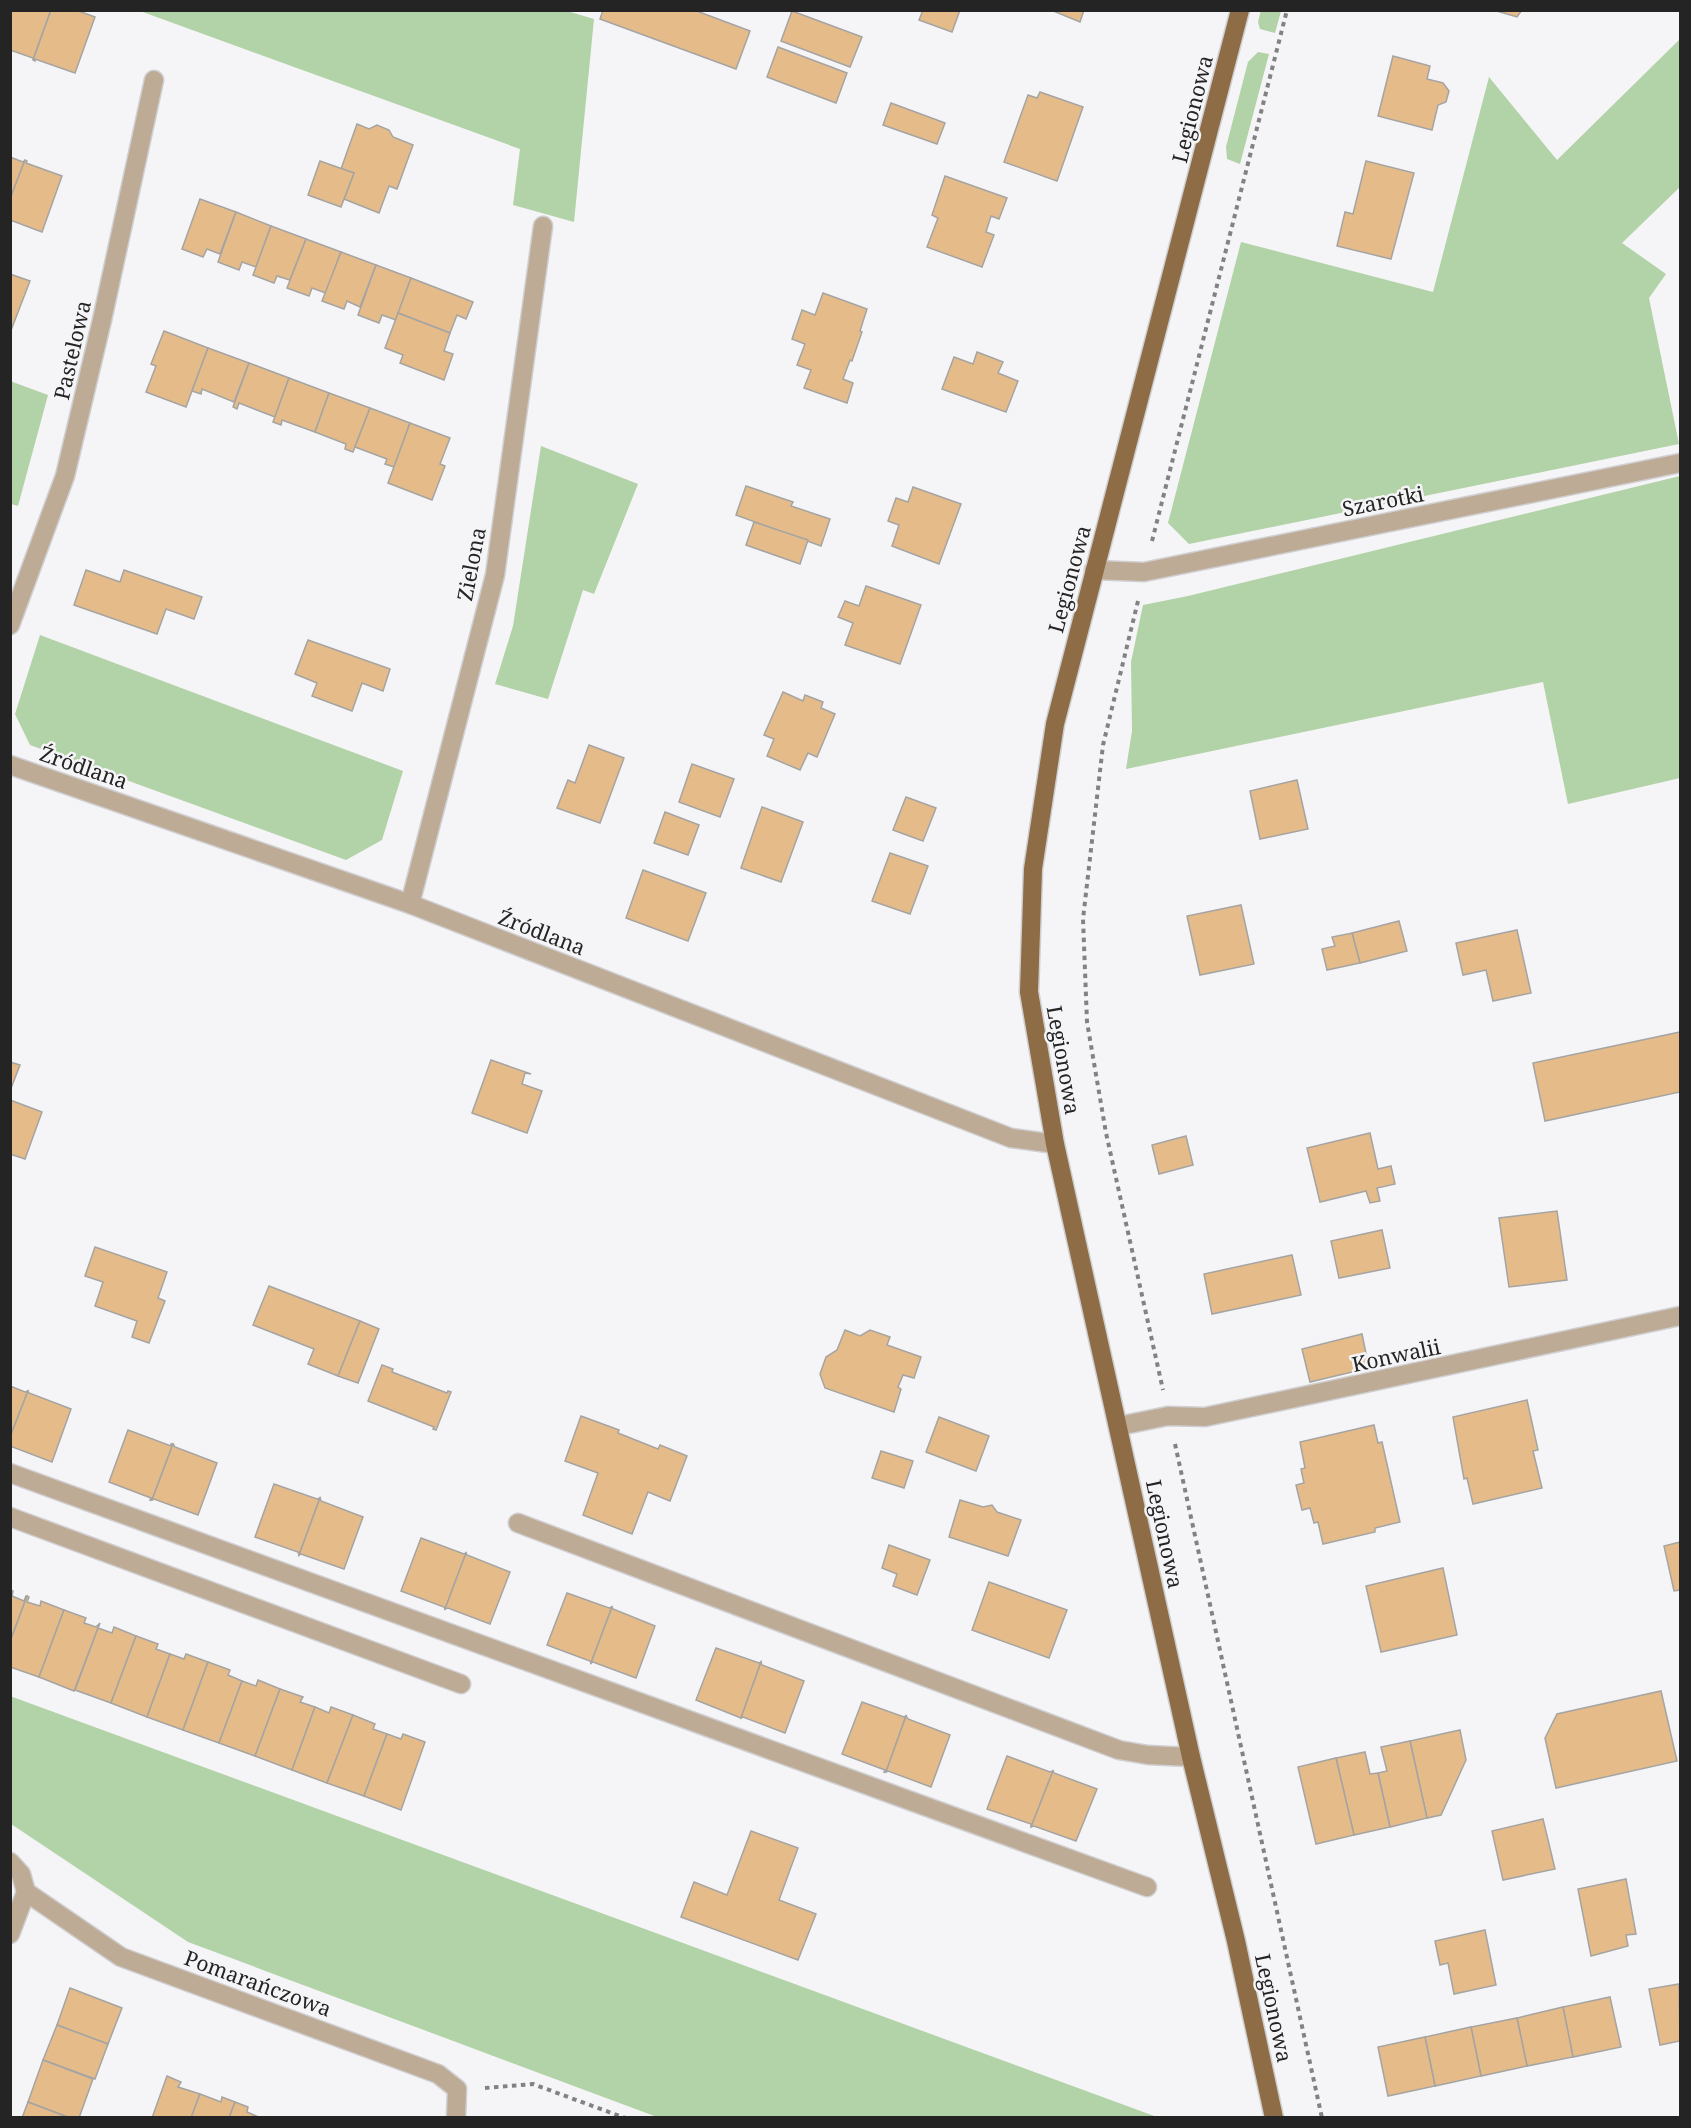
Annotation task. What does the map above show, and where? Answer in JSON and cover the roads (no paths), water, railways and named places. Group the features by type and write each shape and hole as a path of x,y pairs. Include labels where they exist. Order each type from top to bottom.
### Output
{"main road":[{"name":"Legionowa","path":"1240,10 1054,724 1033,869 1029,992 1055,1144 1191,1758 1236,1941 1274,2118"}],"street":[{"name":"Pastelowa","path":"10,626 65,476 102,321 154,80"},
{"name":"Zielona","path":"410,904 495,575 543,226"},
{"name":"Szarotki","path":"1094,570 1144,572 1680,463"},
{"name":"Źródlana","path":"10,765 410,904 1011,1138 1055,1144"},
{"name":"Konwalii","path":"1119,1426 1168,1416 1205,1417 1680,1316"},
{"path":"10,1473 1147,1887"},
{"path":"10,1517 461,1684"},
{"path":"518,1523 1119,1750 1191,1758"},
{"path":"10,1862 21,1874 26,1892 10,1934"},
{"name":"Pomarańczowa","path":"26,1892 121,1957 438,2074 457,2090 456,2118"}]}
